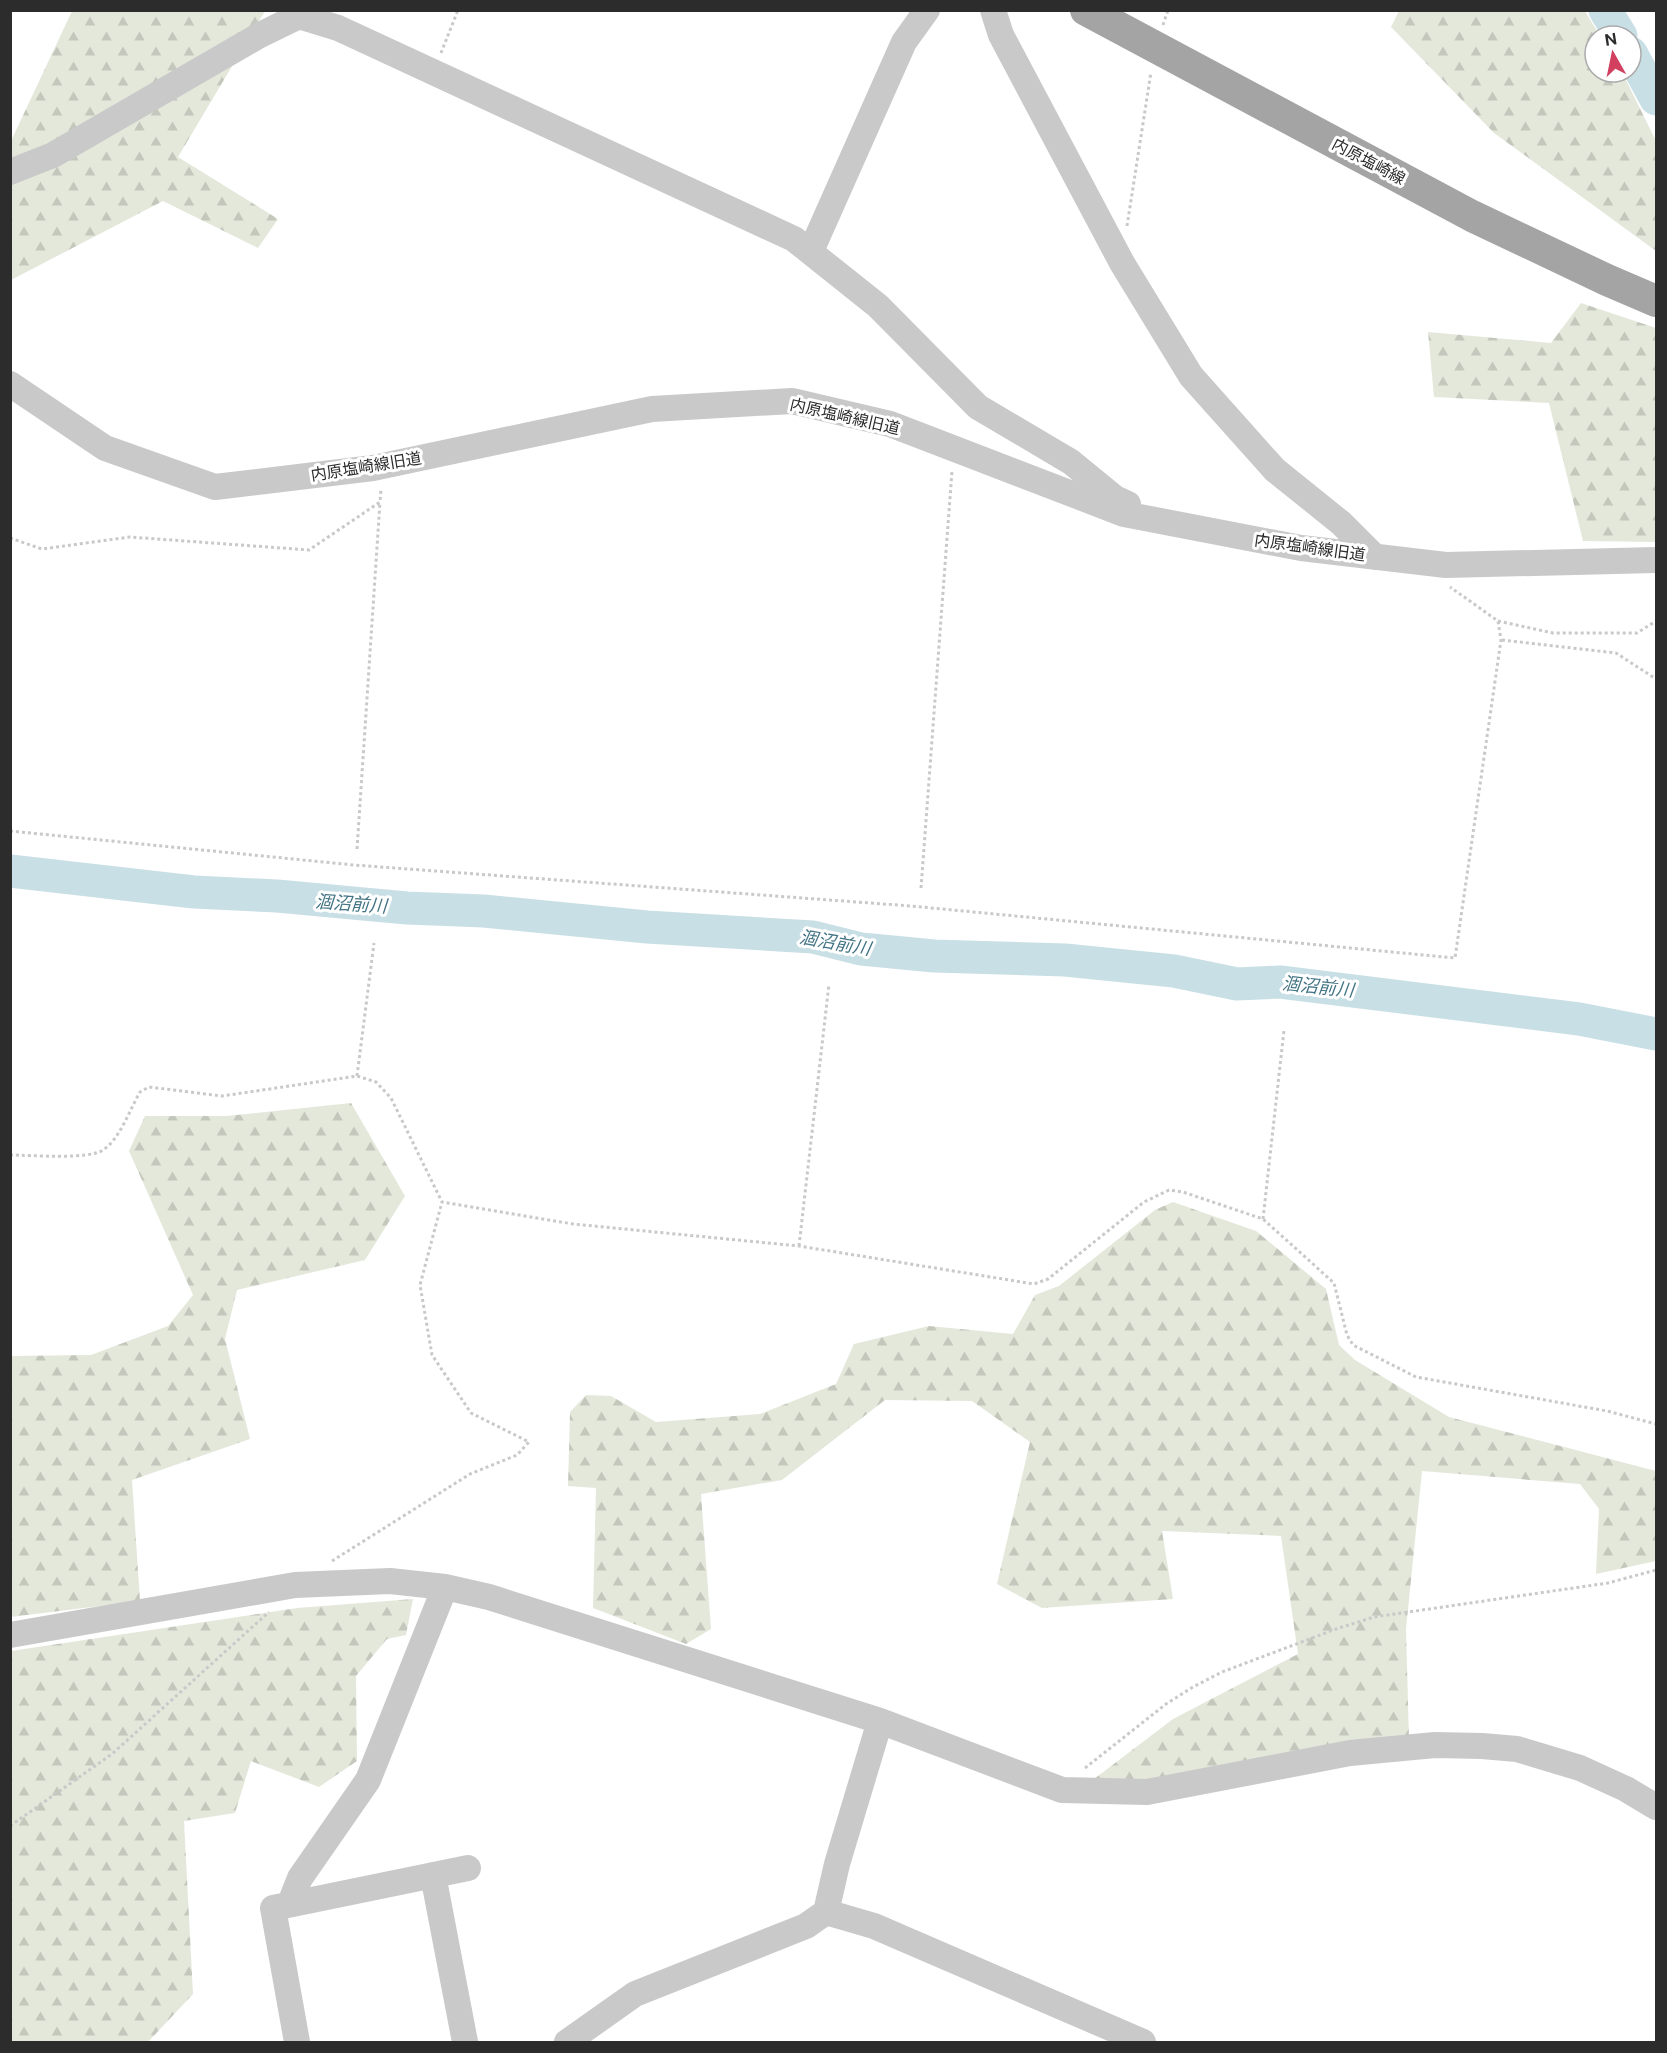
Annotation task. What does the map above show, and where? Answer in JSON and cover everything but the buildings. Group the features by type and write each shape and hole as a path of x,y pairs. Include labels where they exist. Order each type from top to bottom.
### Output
{"main road":[{"name":"内原塩崎線","path":"1086,10 1472,216 1656,301"}],"street":[{"path":"810,251 904,42 927,10"},
{"path":"993,10 1001,35 1122,263 1191,376 1275,470 1341,523 1375,557"},
{"path":"10,172 53,154 260,35 299,16 338,28 794,239 878,306 978,407 1071,462 1115,498 1160,521"},
{"name":"内原塩崎線旧道","path":"10,384 105,448 215,487 381,466 652,409 792,401 890,424 1124,514 1301,548 1446,565 1656,560"},
{"path":"10,1635 296,1585 390,1581 445,1587 489,1597 880,1721 1062,1790 1147,1792 1173,1789 1350,1753 1435,1745 1517,1749 1546,1757 1589,1772 1656,1807"},
{"path":"290,1903 300,1878 368,1780 445,1587"},
{"path":"567,2043 635,1994 806,1926 826,1912 837,1864 880,1721"},
{"path":"297,2043 273,1908 468,1868"},
{"path":"433,1875 465,2043"},
{"path":"826,1912 874,1926 1143,2043"}],"path":[{"path":"433,72 459,10"},
{"path":"1127,228 1155,48"},
{"path":"921,888 954,448"},
{"path":"357,849 381,466"},
{"path":"10,538 42,549 130,537 309,550 380,502"},
{"path":"1414,561 1498,621 1553,633 1637,633 1656,621"},
{"path":"10,831 354,865 911,906 1455,958 1501,640 1498,621"},
{"path":"1501,640 1616,653 1656,679"},
{"path":"357,1076 374,943"},
{"path":"799,1246 829,984"},
{"path":"1263,1219 1284,1030"},
{"path":"10,1155 42,1156 101,1152 110,1143 140,1092 149,1087 222,1096 357,1076 376,1082 391,1098 442,1202 420,1286 432,1355 471,1413 529,1442 517,1455 470,1474 325,1565"},
{"path":"442,1202 573,1224 799,1246 1034,1284 1048,1280 1144,1202 1170,1190 1183,1192 1263,1219 1334,1283 1347,1335 1353,1345 1416,1377 1607,1411 1656,1424"},
{"path":"1062,1790 1072,1778 1101,1755 1166,1704 1192,1687 1222,1672 1299,1642 1374,1617 1608,1583 1656,1570"},
{"path":"10,1826 112,1754 252,1628 296,1585"}],"green space":[{"path":"72,11 265,11 178,157 278,219 258,248 163,201 11,280 11,141"},
{"path":"1399,11 1585,11 1593,24 1583,24 1583,84 1628,84 1656,141 1656,251 1494,133 1391,27"},
{"path":"1581,303 1656,328 1656,542 1583,541 1549,403 1434,397 1428,332 1551,343"},
{"path":"351,1103 405,1196 365,1260 237,1290 225,1339 250,1439 132,1480 140,1601 11,1617 10,1356 91,1355 168,1326 193,1295 129,1151 145,1116 227,1116"},
{"path":"1173,1202 1256,1231 1326,1289 1339,1345 1355,1360 1449,1417 1656,1471 1656,1561 1596,1574 1599,1509 1580,1484 1422,1471 1406,1629 1409,1739 1160,1780 1094,1779 1173,1719 1298,1654 1281,1536 1162,1531 1173,1599 1042,1608 997,1584 1030,1442 972,1401 885,1400 782,1480 701,1494 711,1629 686,1644 593,1608 596,1488 568,1486 570,1412 586,1395 611,1396 656,1422 760,1414 836,1384 854,1344 929,1326 1013,1334 1035,1295 1059,1286 1155,1210"},
{"path":"413,1599 406,1635 387,1639 356,1676 357,1761 319,1787 251,1761 235,1813 184,1821 193,1994 148,2042 11,2042 11,1651 297,1608"}],"waterway":[{"path":"1605,10 1614,24"},
{"path":"1643,75 1656,99"},
{"name":"涸沼前川","path":"10,871 194,892 277,896 407,908 484,911 647,927 813,937 861,949 934,956 1065,960 1174,971 1237,984 1280,982 1579,1019 1656,1034"}]}
